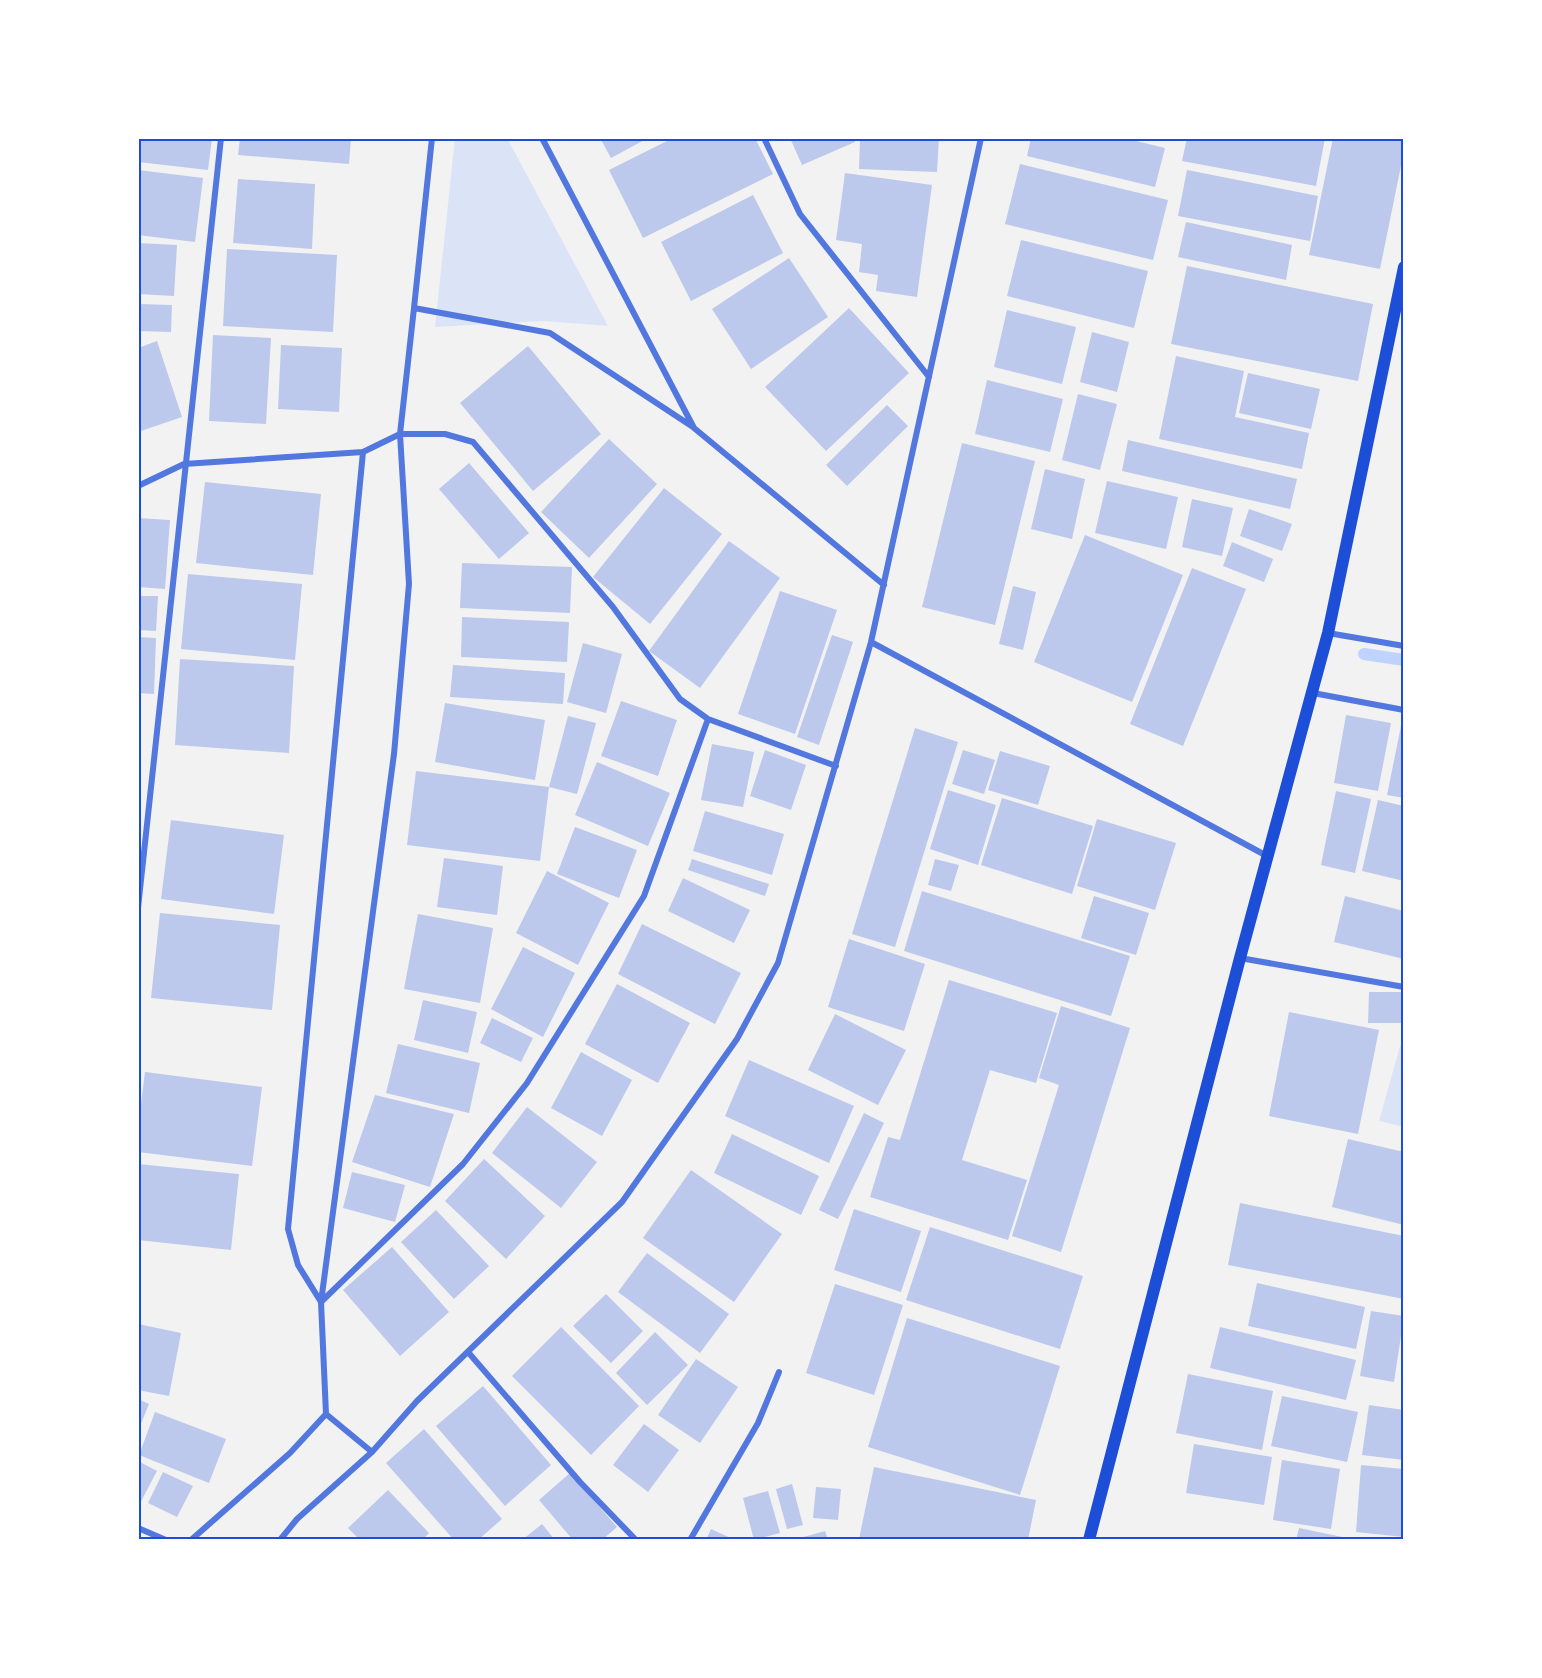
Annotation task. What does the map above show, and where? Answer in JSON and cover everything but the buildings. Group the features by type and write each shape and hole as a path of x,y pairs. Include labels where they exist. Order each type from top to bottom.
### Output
{"main road":[{"path":"1089,1540 1240,958 1328,633 1404,267"}],"street":[{"path":"138,908 184,464 221,138"},
{"path":"191,1540 290,1453 326,1414 321,1302 397,720 410,584 400,434 432,138"},
{"path":"542,138 694,428"},
{"path":"764,138 800,214 929,377"},
{"path":"280,1540 297,1519 372,1452 417,1401 622,1202 737,1039 778,963 872,642 981,138"},
{"path":"414,309 550,333 694,428 884,585"},
{"path":"138,486 184,464 363,452 400,434 445,434 473,442 613,607 680,699 708,719 836,766"},
{"path":"321,1302 298,1265 288,1229 363,452"},
{"path":"1328,633 1404,646"},
{"path":"872,642 1268,856"},
{"path":"1313,693 1404,710"},
{"path":"321,1302 463,1164 527,1083 644,896 708,719"},
{"path":"1240,958 1404,987"},
{"path":"468,1352 580,1482 636,1540"},
{"path":"690,1540 758,1423 779,1372"},
{"path":"326,1414 372,1452"},
{"path":"138,1528 166,1540"}],"shaded area":[{"path":"455,138 507,138 608,326 543,321 435,327"},
{"path":"1404,1044 1404,1127 1379,1121 1400,1046"}],"waterway":[{"path":"1364,654 1404,660"}]}
